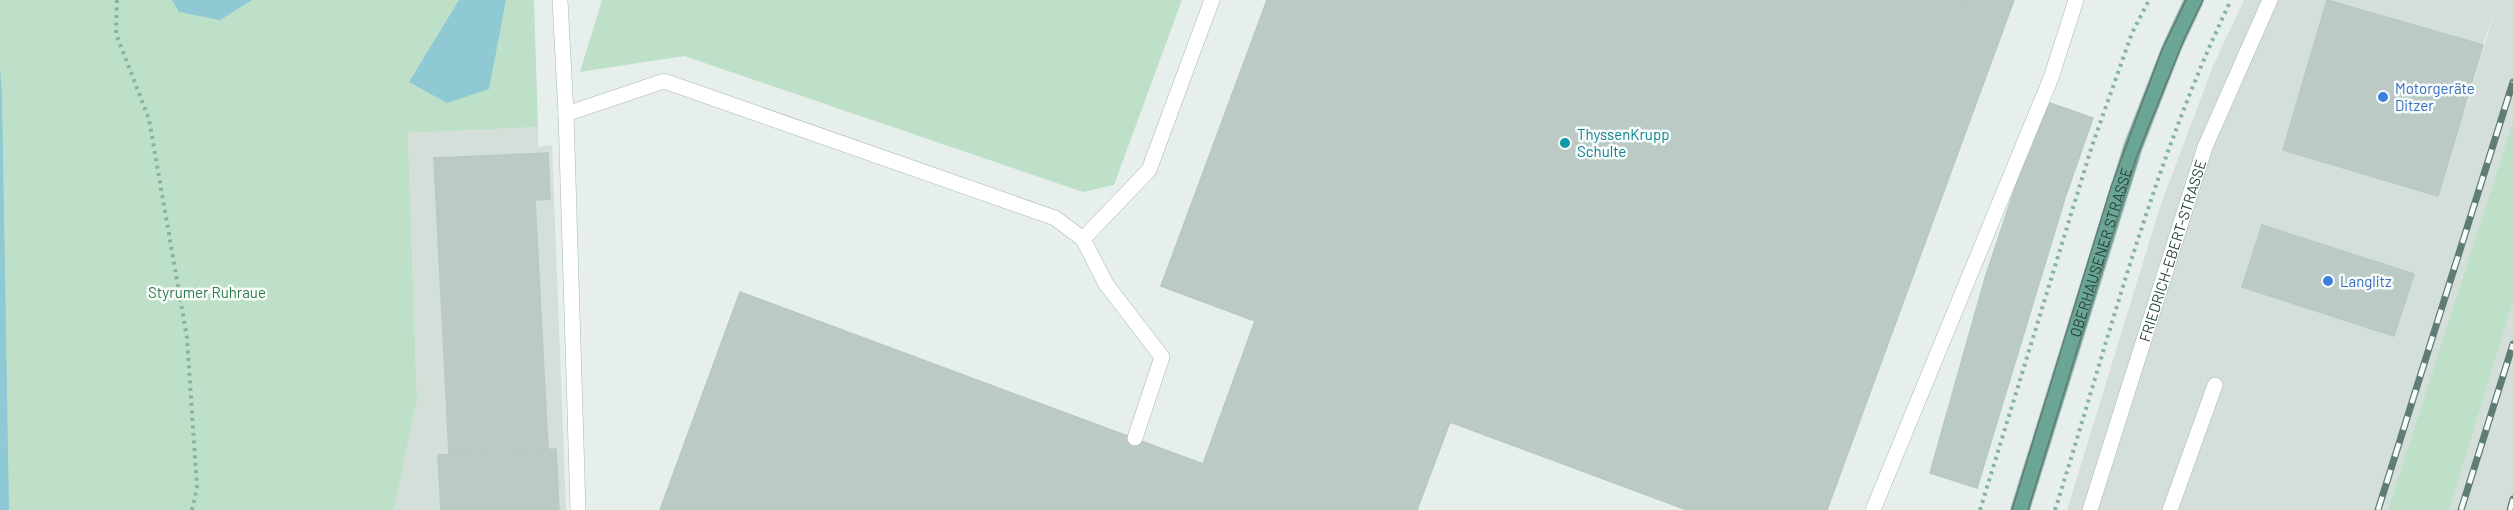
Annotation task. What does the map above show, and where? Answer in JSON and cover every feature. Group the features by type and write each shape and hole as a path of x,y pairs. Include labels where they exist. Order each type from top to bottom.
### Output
{"main road":[{"name":"OBERHAUSENER STRASSE","path":"2020,510 2133,147 2172,47 2194,0"}],"lane":[{"path":"561,0 578,510"},
{"path":"1083,239 1149,170 1212,0"},
{"path":"1873,510 2052,78 2076,0"},
{"name":"FRIEDRICH-EBERT-STRASSE","path":"2090,510 2205,147 2270,0"},
{"path":"566,114 664,81 1055,218 1083,239 1106,284 1161,357 1135,438"},
{"path":"2170,510 2215,386"}],"path":[{"path":"117,0 116,34 149,119 187,339 197,487 192,510"},
{"path":"1980,510 2092,146 2133,33 2149,0"},
{"path":"2055,510 2160,177 2209,46 2231,0"}],"shaded area":[{"path":"2244,0 2513,0 2513,510 2067,510 2161,204 2213,66","holes":["2496,7 2464,113 2483,45"]},
{"path":"538,127 538,147 552,145 566,510 394,510 417,400 408,133"}],"green space":[{"name":"Styrumer Ruhraue","path":"0,0 503,0 435,96 447,103 502,16 506,0 534,0 538,127 408,133 417,400 394,510 0,510"},
{"path":"602,0 1182,0 1114,185 1083,192 684,56 580,72"},
{"path":"2513,122 2513,301 2449,510 2388,510"}],"water":[{"path":"172,0 252,0 220,20 179,12"},
{"path":"459,0 506,0 489,89 447,103 409,82"},
{"path":"0,68 2,94 9,510 0,510"}],"building":[{"name":"ThyssenKrupp Schulte","path":"1267,0 1969,0 1781,510 1687,510 1450,422 1417,510 660,510 740,292 1203,464 1255,321 1161,286"},
{"path":"1969,0 2014,0 1827,510 1781,510"},
{"name":"Motorgeräte Ditzer","path":"2327,0 2483,45 2438,196 2283,150"},
{"path":"2044,101 2093,118 2065,198 1977,488 1930,473 1985,278"},
{"path":"548,153 550,199 535,200 548,449 449,454 434,158"},
{"name":"Langlitz","path":"2262,225 2414,274 2394,336 2242,287"},
{"path":"556,449 559,510 441,510 438,455"}],"tram line":[{"path":"2012,510 2111,187 2161,52 2186,0"},
{"path":"2028,510 2136,158 2185,37 2203,0"}],"railway":[{"path":"2378,510 2513,82"},
{"path":"2461,510 2513,344"},
{"path":"2510,510 2513,499"}],"place":[{"name":"Motorgeräte Ditzer","path":"2383,97"},
{"name":"ThyssenKrupp Schulte","path":"1565,143"},
{"name":"Langlitz","path":"2328,281"}]}
